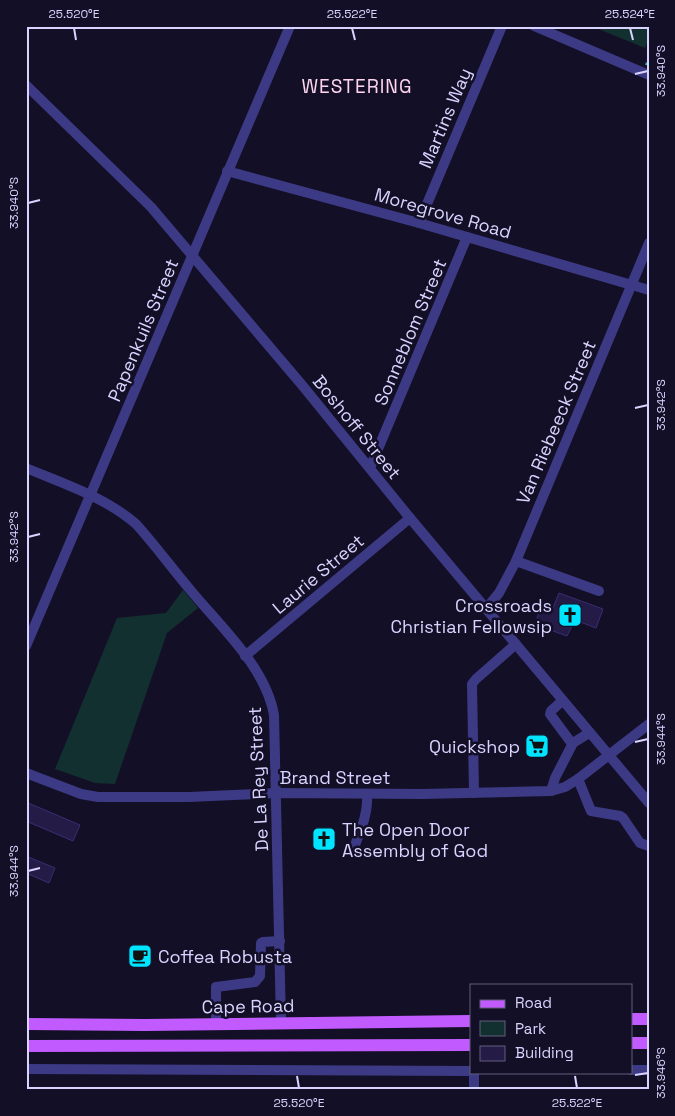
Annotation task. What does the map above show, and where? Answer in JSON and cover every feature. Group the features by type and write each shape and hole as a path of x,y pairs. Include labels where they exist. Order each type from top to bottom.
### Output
{"main road":[{"path":"632,1019 649,1019"},
{"name":"Cape Road","path":"26,1024 470,1021"},
{"path":"632,1043 649,1043"},
{"path":"26,1046 470,1045"}],"street":[{"name":"Papenkuils Street","path":"26,646 290,26"},
{"name":"Martins Way","path":"419,223 502,26"},
{"path":"534,26 649,75"},
{"name":"Boshoff Street","path":"26,86 152,207 486,610 649,803"},
{"name":"Moregrove Road","path":"227,171 419,223 649,290"},
{"name":"Sonneblom Street","path":"370,468 467,237"},
{"name":"Van Riebeeck Street","path":"486,610 499,593 516,560 649,244"},
{"name":"De La Rey Street","path":"26,468 90,495 123,512 136,524 246,656 265,684 272,704 277,793 281,1023"},
{"name":"Laurie Street","path":"246,656 410,518"},
{"path":"516,560 598,591"},
{"path":"474,793 472,684 516,644"},
{"path":"562,701 551,711 551,715 573,743"},
{"name":"Brand Street","path":"26,773 80,794 98,797 189,797 277,793 367,794 551,791 565,787 578,780 649,724"},
{"path":"551,791 555,778 573,743 589,733"},
{"path":"578,780 591,811 620,816 640,843 649,846"},
{"path":"355,845 365,822 368,808 367,794"},
{"path":"216,1024 216,987 255,982 260,976 261,943 280,941"},
{"path":"26,1070 470,1071"},
{"path":"632,1070 649,1070"},
{"path":"472,1074 474,1090"}],"green space":[{"path":"591,26 649,26 649,38 645,48"},
{"path":"183,590 198,608 167,633 115,784 95,783 55,769 117,618 166,613"}],"building":[{"name":"Crossroads Christian Fellowsip","path":"559,593 603,609 596,628 575,620 567,636 542,627 537,618 539,612 549,612 550,609 552,610"},
{"path":"26,802 80,825 73,841 26,821"},
{"path":"26,856 55,868 49,883 26,873"}],"place":[{"name":"Crossroads Christian Fellowsip","path":"570,615"},
{"name":"Quickshop","path":"537,746"},
{"name":"The Open Door Assembly of God","path":"324,839"},
{"name":"Coffea Robusta","path":"140,956"}],"district":[{"name":"WESTERING","path":"357,86"}]}
